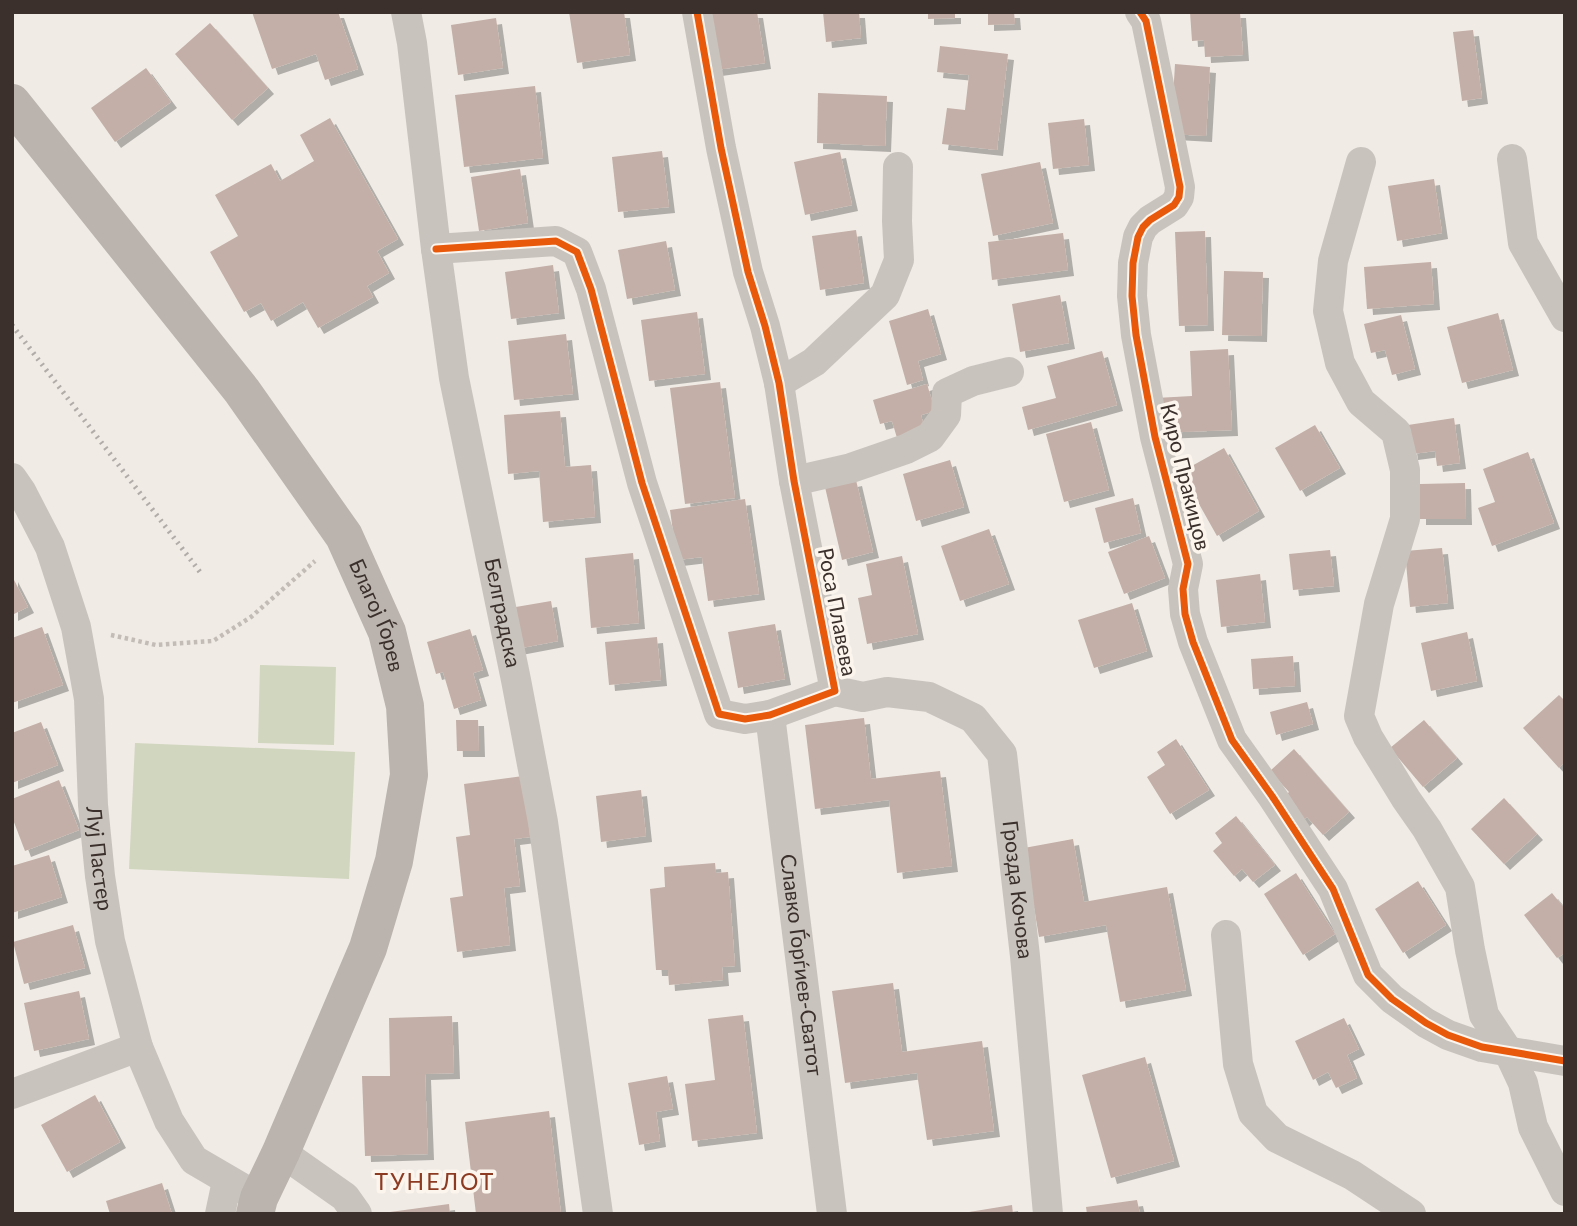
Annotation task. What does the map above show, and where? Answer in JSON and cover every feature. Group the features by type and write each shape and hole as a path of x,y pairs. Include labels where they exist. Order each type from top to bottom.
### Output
{"main road":[{"name":"Благој Ѓорев","path":"12,103 242,391 344,536 387,632 405,706 409,775 394,861 368,948 281,1152 247,1197"}],"street":[{"name":"Белградска","path":"405,12 412,43 454,378 543,822 598,1214"},
{"name":"Роса Плавева","path":"436,249 556,241 577,252 591,289 642,483 719,714 745,719 770,715 835,691 794,481 779,383 745,260 721,148 698,12"},
{"name":"Киро Пракицов","path":"1140,12 1146,21 1180,187 1179,197 1174,205 1150,220 1138,237 1133,264 1132,296 1136,335 1155,437 1188,564 1183,589 1185,614 1193,642 1232,740 1333,889 1368,975 1392,999 1448,1035 1482,1047 1565,1061"},
{"path":"1512,159 1523,243 1565,317"},
{"path":"1362,162 1333,261 1328,312 1340,363 1361,402 1396,432 1405,470 1405,519 1379,604 1359,716 1368,737 1427,829 1460,887 1484,1015 1508,1051 1523,1083 1533,1127 1565,1191"},
{"path":"779,383 814,362 885,295 899,260 898,167"},
{"path":"794,481 851,468 906,449 930,437 946,415 947,393 973,380 1009,372"},
{"name":"Луј Пастер","path":"15,485 50,547 76,627 89,699 93,806 100,876 110,941 138,1047 169,1121 194,1160 247,1197"},
{"name":"Грозда Кочова","path":"835,691 863,697 887,692 929,697 973,718 1002,754 1025,956 1048,1214"},
{"name":"Славко Ѓорѓиев-Сватот","path":"770,715 832,1214"},
{"path":"1226,935 1238,1064 1253,1113 1278,1138 1352,1175 1411,1214"},
{"path":"12,1094 138,1047"},
{"path":"281,1152 345,1197 357,1214"},
{"path":"220,1214 247,1197"}],"path":[{"path":"76,627 156,645 213,641 251,617 344,536"}],"green space":[{"path":"260,665 336,667 334,745 258,743"},
{"path":"135,743 355,752 349,879 129,869"}],"building":[{"path":"252,12 338,12 358,69 325,80 316,54 272,69"},
{"path":"569,12 624,12 630,55 577,63"},
{"path":"707,12 757,12 765,63 716,70"},
{"path":"823,12 859,12 861,38 826,42"},
{"path":"928,12 955,12 955,18 928,19"},
{"path":"988,12 1014,12 1015,24 988,25"},
{"path":"1190,12 1240,12 1243,55 1205,57 1204,40 1192,41"},
{"path":"496,18 503,68 458,75 451,25"},
{"path":"210,23 268,88 232,120 175,54"},
{"path":"1473,30 1482,98 1462,101 1453,32"},
{"path":"940,46 1008,54 997,150 942,144 947,108 965,110 969,75 937,72"},
{"path":"1175,64 1210,67 1206,136 1171,134"},
{"path":"146,68 171,102 115,142 91,108"},
{"path":"535,86 543,158 464,167 455,95"},
{"path":"818,93 887,96 885,146 817,143"},
{"path":"330,118 398,239 377,251 389,273 367,286 373,297 318,328 303,302 271,321 261,303 244,312 210,252 238,236 215,195 271,164 280,181 314,161 300,135"},
{"path":"1084,119 1089,165 1053,169 1048,123"},
{"path":"662,151 669,207 618,212 612,157"},
{"path":"840,152 852,205 805,215 794,162"},
{"path":"1040,162 1053,223 993,236 981,174"},
{"path":"520,169 528,223 479,231 471,177"},
{"path":"1434,179 1442,233 1397,241 1388,186"},
{"path":"856,230 864,283 820,290 812,236"},
{"path":"1205,231 1208,325 1179,326 1175,232"},
{"path":"1063,233 1068,270 992,280 988,242"},
{"path":"666,241 675,290 627,299 618,250"},
{"path":"1431,262 1434,304 1367,309 1364,267"},
{"path":"553,265 559,313 511,319 505,272"},
{"path":"1224,271 1263,272 1261,336 1222,335"},
{"path":"1060,295 1069,343 1020,352 1012,304"},
{"path":"928,309 941,354 918,361 923,380 907,385 889,321"},
{"path":"697,312 705,374 649,381 641,320"},
{"path":"1498,313 1513,370 1462,383 1447,327"},
{"path":"1401,315 1415,369 1392,375 1385,350 1371,353 1364,324"},
{"path":"566,334 573,394 514,400 508,341"},
{"path":"1228,349 1232,430 1158,433 1156,398 1192,396 1190,351"},
{"path":"1102,351 1117,405 1028,430 1022,407 1056,398 1047,366"},
{"path":"720,382 735,498 685,504 670,388"},
{"path":"927,384 935,411 921,415 925,430 897,438 892,421 880,424 873,400"},
{"path":"560,411 565,467 591,465 595,517 543,522 539,471 508,474 504,415"},
{"path":"1454,418 1460,463 1437,466 1435,451 1412,454 1408,425"},
{"path":"1091,422 1109,490 1064,502 1046,434"},
{"path":"1315,425 1340,468 1300,491 1275,448"},
{"path":"1224,448 1259,511 1217,536 1181,472"},
{"path":"1528,452 1554,523 1492,546 1478,508 1495,502 1483,469"},
{"path":"950,460 964,507 916,521 903,474"},
{"path":"856,480 873,552 842,560 825,487"},
{"path":"1465,483 1466,519 1420,519 1420,484"},
{"path":"1133,498 1141,533 1104,543 1095,508"},
{"path":"745,499 759,594 708,601 702,557 677,560 670,510"},
{"path":"989,529 1009,584 960,601 941,546"},
{"path":"1149,536 1165,578 1124,594 1108,552"},
{"path":"1442,548 1448,603 1410,607 1405,551"},
{"path":"1330,550 1334,586 1293,590 1289,554"},
{"path":"633,553 639,623 591,628 585,558"},
{"path":"902,556 918,634 867,644 858,598 872,595 866,564"},
{"path":"1260,574 1265,622 1221,627 1216,580"},
{"path":"12,576 28,607 12,615"},
{"path":"551,601 558,641 516,649 510,608"},
{"path":"1132,603 1147,651 1094,668 1078,620"},
{"path":"775,624 785,679 738,688 728,632"},
{"path":"42,627 63,685 12,703 12,638"},
{"path":"470,629 483,670 473,673 481,700 454,709 443,672 436,674 427,642"},
{"path":"1467,632 1477,681 1431,691 1421,643"},
{"path":"657,637 661,680 609,685 605,642"},
{"path":"1293,656 1295,686 1253,689 1251,659"},
{"path":"1559,695 1565,701 1565,762 1559,768 1523,728"},
{"path":"1307,702 1313,724 1276,735 1270,712"},
{"path":"864,718 871,779 940,771 952,866 897,873 889,800 815,809 805,725"},
{"path":"456,720 478,720 479,751 457,751"},
{"path":"1424,720 1457,758 1423,787 1390,748"},
{"path":"41,722 58,765 12,783 12,733"},
{"path":"1176,739 1209,790 1170,814 1147,777 1165,765 1157,752"},
{"path":"1294,749 1349,812 1323,835 1307,817 1299,825 1279,802 1289,792 1270,771"},
{"path":"523,776 530,837 514,839 520,886 504,888 510,945 457,952 450,898 463,896 456,837 470,835 464,784"},
{"path":"59,780 79,830 25,851 12,817 12,799"},
{"path":"641,790 646,836 601,842 596,796"},
{"path":"1504,798 1537,834 1504,864 1471,829"},
{"path":"1236,816 1275,865 1253,882 1242,869 1234,876 1213,851 1222,843 1215,833"},
{"path":"1073,839 1084,902 1167,887 1186,990 1120,1002 1106,925 1039,937 1024,848"},
{"path":"49,855 62,897 12,913 12,866"},
{"path":"715,863 716,873 728,872 735,966 722,967 723,980 669,985 668,970 656,970 650,889 665,887 664,867"},
{"path":"1296,873 1335,934 1303,955 1264,894"},
{"path":"1418,881 1446,925 1403,953 1375,909"},
{"path":"1552,893 1565,909 1565,953 1557,958 1524,915"},
{"path":"73,925 85,968 24,984 13,942"},
{"path":"893,983 902,1052 982,1041 994,1131 927,1140 917,1073 845,1083 832,991"},
{"path":"79,991 89,1039 34,1051 24,1003"},
{"path":"743,1015 757,1133 692,1141 685,1084 715,1080 708,1019"},
{"path":"452,1016 454,1073 425,1074 428,1154 365,1156 362,1076 390,1076 389,1018"},
{"path":"1344,1018 1359,1049 1347,1055 1357,1078 1336,1088 1328,1072 1313,1080 1295,1041"},
{"path":"1145,1057 1174,1161 1111,1178 1082,1075"},
{"path":"667,1076 673,1109 656,1112 660,1141 639,1145 628,1083"},
{"path":"95,1095 120,1142 67,1172 41,1125"},
{"path":"549,1111 561,1214 476,1214 465,1122"},
{"path":"162,1183 172,1214 110,1214 106,1201"},
{"path":"1137,1200 1140,1214 1087,1214 1086,1207"},
{"path":"449,1204 450,1214 390,1214 390,1212"},
{"path":"1012,1205 1013,1214 969,1214 969,1212"}],"railway":[{"path":"12,325 200,572"}],"cycle path":[{"path":"436,249 556,241 577,252 591,289 642,483 719,714 745,719 770,715 835,691 794,481 779,383 748,272 721,148 697,12"},
{"path":"1140,12 1146,21 1180,187 1179,197 1174,205 1150,220 1138,237 1133,263 1132,296 1136,335 1155,437 1188,564 1183,589 1185,614 1193,642 1232,740 1333,889 1368,975 1392,999 1448,1035 1482,1047 1565,1061"}],"district":[{"name":"ТУНЕЛОТ","path":"435,1182"}]}
